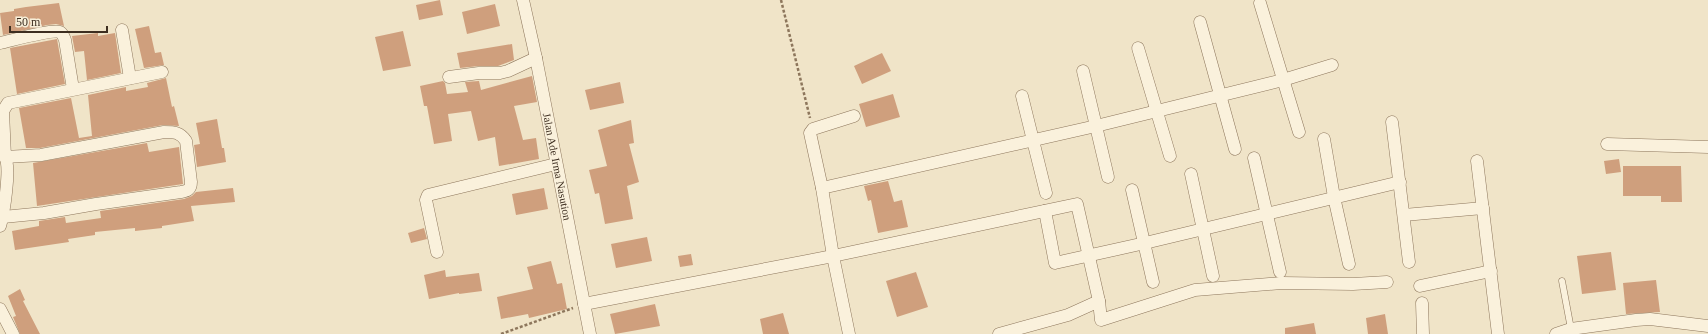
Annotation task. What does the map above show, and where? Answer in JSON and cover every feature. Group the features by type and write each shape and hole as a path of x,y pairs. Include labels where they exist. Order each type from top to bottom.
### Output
{"street":[{"name":"Jalan Ade Irma Nasution","path":"523,0 536,58 590,334"},
{"path":"1260,3 1299,132"},
{"path":"1200,22 1234,149"},
{"path":"122,30 130,78"},
{"path":"0,43 49,32 58,32 62,34 65,40 73,89"},
{"path":"1138,48 1170,156"},
{"path":"448,77 508,71 536,58"},
{"path":"822,188 1096,126 1283,80 1332,65"},
{"path":"1083,71 1108,178"},
{"path":"3,155 41,155 164,132 177,132 183,136 186,141 192,182 189,190 96,204 1,221 7,176 3,155 3,111 6,105 11,102 162,72"},
{"path":"1022,96 1046,193"},
{"path":"849,334 822,188 810,133 813,129 854,116"},
{"path":"1392,122 1409,262"},
{"path":"1324,139 1334,197 1349,264"},
{"path":"1607,144 1708,147"},
{"path":"1254,158 1280,272"},
{"path":"1477,161 1498,334"},
{"path":"437,252 426,200 428,195 556,164"},
{"path":"1191,174 1213,276"},
{"path":"1045,211 1055,262 1145,243 1400,182"},
{"path":"1132,190 1153,282"},
{"path":"584,304 635,296 834,256 1077,204 1099,301 1100,320 1195,290 1282,283 1353,284 1387,282"},
{"path":"1404,215 1483,208"},
{"path":"1420,286 1491,271"},
{"path":"999,334 1068,315 1099,301"},
{"path":"1422,303 1423,334"},
{"path":"0,309 12,334"},
{"path":"1556,334 1572,329 1620,328 1629,320 1650,319 1708,326"}],"lane":[{"path":"1562,281 1572,329"}],"path":[{"path":"781,0 813,129"},
{"path":"501,334 584,304"}],"building":[{"path":"440,0 443,15 419,20 416,5"},
{"path":"59,3 64,26 56,24 47,25 3,35 0,13 14,11 14,9"},
{"path":"495,4 500,26 467,34 462,12"},
{"path":"149,26 155,53 161,52 164,65 144,68 135,29"},
{"path":"403,31 411,66 383,71 375,37"},
{"path":"98,33 98,36 115,33 121,73 87,80 84,51 75,52 72,36"},
{"path":"57,39 65,84 17,94 10,48"},
{"path":"512,44 514,60 498,66 460,68 457,53"},
{"path":"882,53 891,71 862,84 854,66"},
{"path":"532,76 537,102 514,106 523,140 536,138 539,159 499,166 495,137 478,141 471,111 448,114 452,141 434,144 427,106 424,106 420,86 443,81 445,83 447,94 468,92 465,82 479,81 481,90"},
{"path":"166,78 172,107 174,106 179,126 163,125 40,148 26,148 19,108 71,98 79,138 92,136 88,95 126,87 126,91 148,87 147,83"},
{"path":"620,82 624,103 590,110 585,90"},
{"path":"893,94 900,117 866,127 859,104"},
{"path":"217,119 226,162 197,167 194,145 200,144 196,123"},
{"path":"631,120 634,143 629,144 639,182 627,186 633,219 605,224 599,193 595,194 589,170 607,166 598,130"},
{"path":"147,143 149,152 179,147 183,184 37,206 33,163"},
{"path":"1619,159 1621,172 1606,174 1604,161"},
{"path":"1623,166 1681,166 1682,202 1661,202 1661,196 1623,196"},
{"path":"888,181 894,202 902,200 908,227 878,233 871,200 868,201 864,186"},
{"path":"233,188 235,202 191,206 194,221 162,226 162,228 135,231 135,228 95,232 95,235 68,239 69,242 15,250 12,231 39,226 39,221 65,217 66,223 101,218 100,211 184,199 192,196 196,192"},
{"path":"544,188 548,209 516,215 512,194"},
{"path":"424,228 427,239 411,243 408,233"},
{"path":"647,237 652,261 616,268 611,244"},
{"path":"1611,252 1616,290 1582,294 1577,256"},
{"path":"691,254 693,265 680,267 678,256"},
{"path":"551,261 557,284 562,283 567,309 529,318 528,314 501,319 497,297 533,289 527,267"},
{"path":"445,270 446,277 479,273 482,291 459,293 429,299 424,275"},
{"path":"916,272 928,307 897,317 886,281"},
{"path":"1656,280 1660,312 1626,314 1623,283"},
{"path":"20,289 25,300 23,301 40,334 20,334 13,317 16,316 8,296"},
{"path":"655,304 660,326 615,334 610,314"},
{"path":"783,313 789,334 763,334 760,319"},
{"path":"1385,314 1388,334 1368,334 1366,318"},
{"path":"1314,323 1316,334 1285,334 1285,328"}]}
